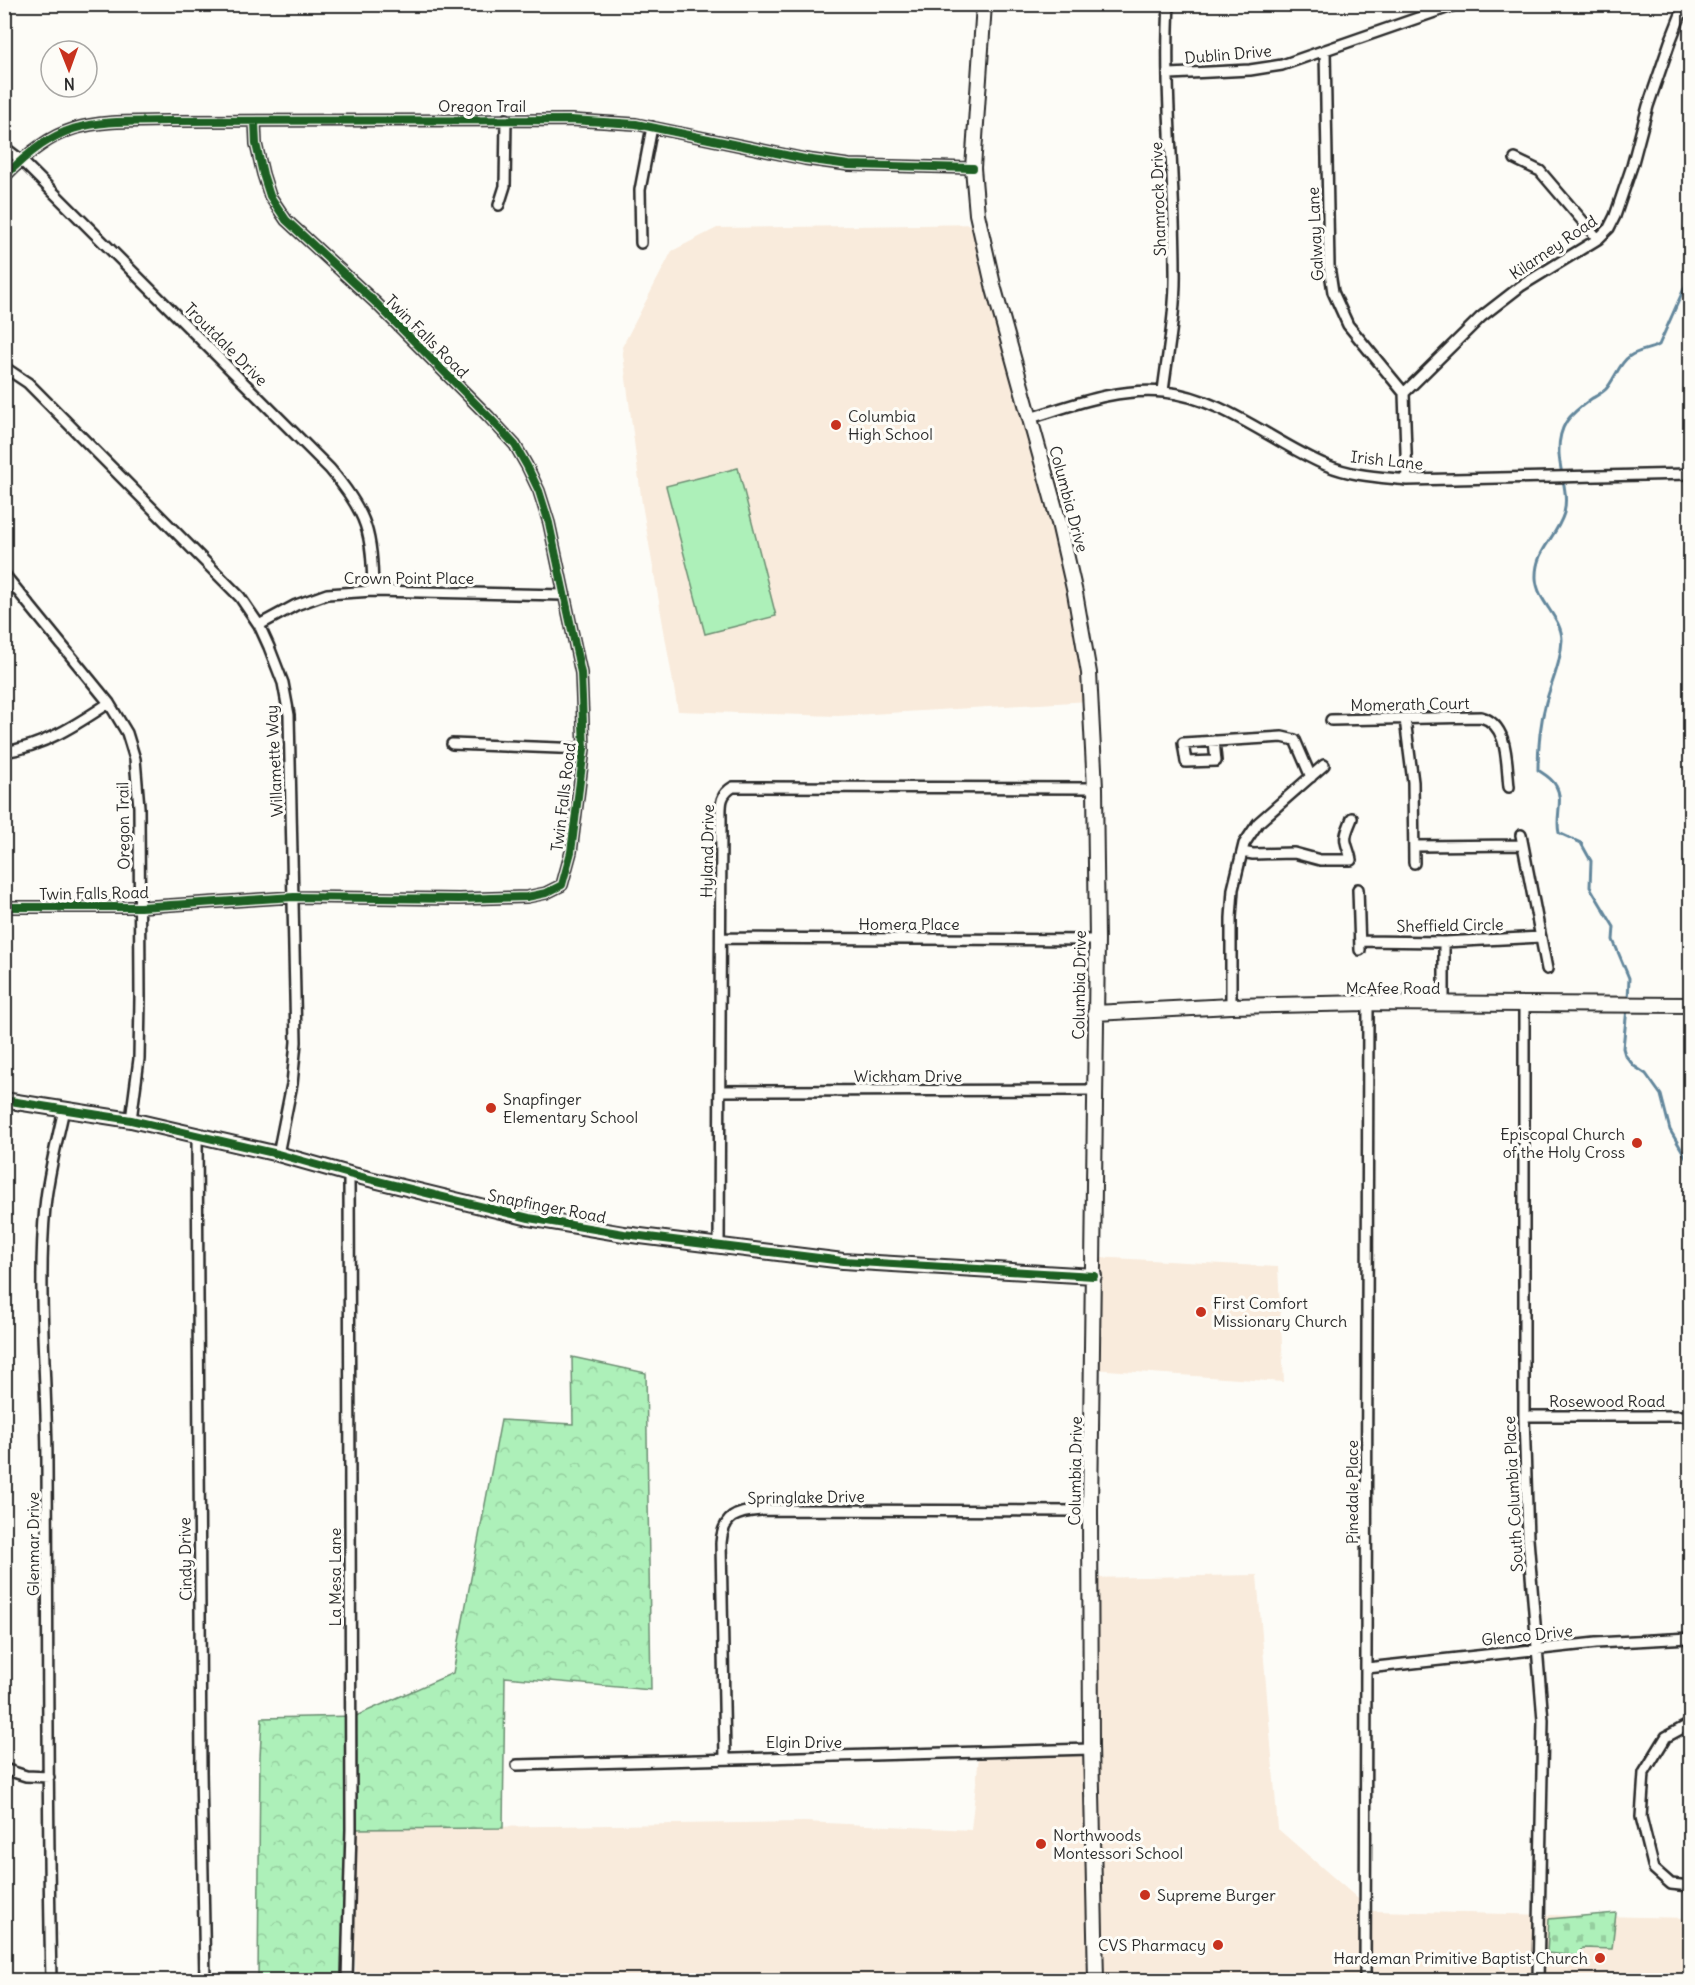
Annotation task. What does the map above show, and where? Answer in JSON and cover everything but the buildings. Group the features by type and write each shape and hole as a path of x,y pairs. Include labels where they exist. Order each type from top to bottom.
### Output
{"main road":[{"name":"Columbia Drive","path":"984,4 973,168 977,214 1059,523 1075,593 1089,673 1095,788 1097,940 1090,1511 1091,1749 1096,1980"},
{"name":"McAfee Road","path":"1095,1013 1231,1006 1368,1004 1690,1005"},
{"name":"Snapfinger Road","path":"4,1100 130,1120 278,1154 533,1219 624,1234 843,1261 1094,1276"}],"street":[{"name":"Shamrock Drive","path":"1163,392 1171,330 1175,271 1170,74 1167,49 1170,4"},
{"name":"Dublin Drive","path":"1170,74 1268,68 1458,4"},
{"name":"Kilarney Road","path":"1404,393 1489,311 1521,286 1598,239 1609,228 1616,216 1648,106 1685,4"},
{"name":"Galway Lane","path":"1325,50 1329,266 1333,292 1348,325 1404,393"},
{"path":"499,205 505,186 506,119"},
{"name":"Oregon Trail","path":"4,177 21,160 51,137 88,124 106,122 571,120 636,124 806,159 849,165 973,168"},
{"name":"Twin Falls Road","path":"4,907 140,906 294,897 459,899 527,897 546,893 562,885 568,866 584,749 581,673 549,523 539,491 514,445 376,303 285,220 270,196 263,174 256,144 255,121"},
{"path":"641,243 640,190 652,127"},
{"name":"Troutdale Drive","path":"4,147 21,160 330,469 351,493 363,516 370,537 373,591"},
{"path":"1515,159 1540,171 1598,239"},
{"name":"Willamette Way","path":"4,367 28,383 240,597 260,625 283,683 289,715 296,1041 292,1084 278,1154"},
{"name":"Irish Lane","path":"1030,418 1110,395 1138,391 1179,393 1217,407 1295,451 1349,473 1407,480 1690,474"},
{"path":"1404,393 1407,480"},
{"name":"Oregon Trail","path":"4,574 108,703 127,733 135,759 139,807 139,1059 130,1120"},
{"name":"Crown Point Place","path":"260,625 296,605 327,594 373,591 565,595"},
{"path":"4,752 48,740 70,729 108,703"},
{"name":"Momerath Court","path":"1331,720 1481,717 1491,720 1501,731 1509,787"},
{"path":"1405,719 1413,782 1414,863"},
{"path":"1214,741 1282,737 1295,740 1311,777"},
{"path":"452,744 584,749"},
{"path":"1231,1006 1233,889 1244,844 1258,823 1324,765"},
{"name":"Hyland Drive","path":"719,1245 722,798 726,791 733,787 1095,788"},
{"path":"1242,852 1294,853 1320,860 1351,860 1346,834 1352,818"},
{"path":"1521,835 1547,969"},
{"path":"1414,846 1523,846"},
{"name":"Sheffield Circle","path":"1358,889 1360,946 1541,937"},
{"name":"Homera Place","path":"721,939 1097,940"},
{"path":"1444,942 1444,1004"},
{"name":"Pinedale Place","path":"1365,1980 1368,1004"},
{"name":"South Columbia Place","path":"1524,1005 1524,1416 1528,1539 1539,1649 1543,1720 1538,1980"},
{"name":"Wickham Drive","path":"720,1091 1095,1090"},
{"name":"Glenmar Drive","path":"51,1980 48,1851 47,1423 42,1269 45,1207 52,1160 64,1110"},
{"name":"Cindy Drive","path":"197,1137 201,1771 205,1980"},
{"name":"La Mesa Lane","path":"347,1980 351,1829 350,1174"},
{"name":"Rosewood Road","path":"1524,1416 1690,1416"},
{"name":"Springlake Drive","path":"725,1758 721,1544 725,1524 735,1514 761,1510 1090,1511"},
{"name":"Glenco Drive","path":"1367,1668 1596,1643 1690,1638"},
{"path":"1690,1724 1666,1737 1644,1773 1641,1817 1647,1849 1654,1869 1671,1884 1690,1886"},
{"name":"Elgin Drive","path":"518,1765 1091,1749"},
{"path":"4,1769 26,1776 49,1777"}],"shaded area":[{"name":"Columbia High School","path":"983,224 1068,520 1090,701 838,716 678,711 642,504 622,347 672,251 717,228"},
{"path":"1094,1257 1278,1267 1284,1382 1092,1369"},
{"path":"1257,1575 1278,1829 1372,1911 1690,1918 1690,1980 356,1980 351,1829 805,1822 971,1830 980,1747 1089,1744 1085,1578"}],"green space":[{"path":"738,468 776,616 705,634 666,486"},
{"path":"572,1357 646,1373 651,1690 505,1677 503,1828 351,1829 345,1980 258,1980 262,1718 356,1716 453,1673 501,1420 573,1424"},
{"path":"1616,1913 1612,1949 1582,1948 1578,1956 1547,1953 1549,1919"}],"waterway":[{"path":"1628,1001 1629,978 1613,940 1614,927 1590,887 1591,861 1581,843 1559,833 1558,791 1553,781 1538,770 1542,719 1558,664 1562,640 1558,624 1540,595 1536,578 1542,552 1564,513 1565,491 1559,444 1566,422 1577,410 1606,389 1626,359 1637,352 1659,345 1690,275"},
{"path":"1627,1008 1623,1048 1625,1055 1634,1066 1646,1074 1661,1095 1670,1130 1690,1164"}],"cycle path":[{"path":"4,177 43,144 79,127 118,122 168,121 571,120 636,124 805,159 849,165 973,168"},
{"path":"4,907 140,907 294,897 459,899 527,897 546,893 562,885 571,852 584,749 581,673 549,523 539,491 515,445 489,417 376,303 286,220 270,196 263,174 256,144 255,121"},
{"path":"4,1100 131,1120 278,1154 349,1174 529,1218 624,1234 843,1261 1094,1276"}],"place":[{"name":"Columbia High School","path":"836,425"},
{"name":"Snapfinger Elementary School","path":"491,1108"},
{"name":"Episcopal Church of the Holy Cross","path":"1637,1143"},
{"name":"First Comfort Missionary Church","path":"1201,1312"},
{"name":"Northwoods Montessori School","path":"1041,1844"},
{"name":"Supreme Burger","path":"1145,1895"},
{"name":"CVS Pharmacy","path":"1218,1945"},
{"name":"Hardeman Primitive Baptist Church","path":"1600,1958"}]}
